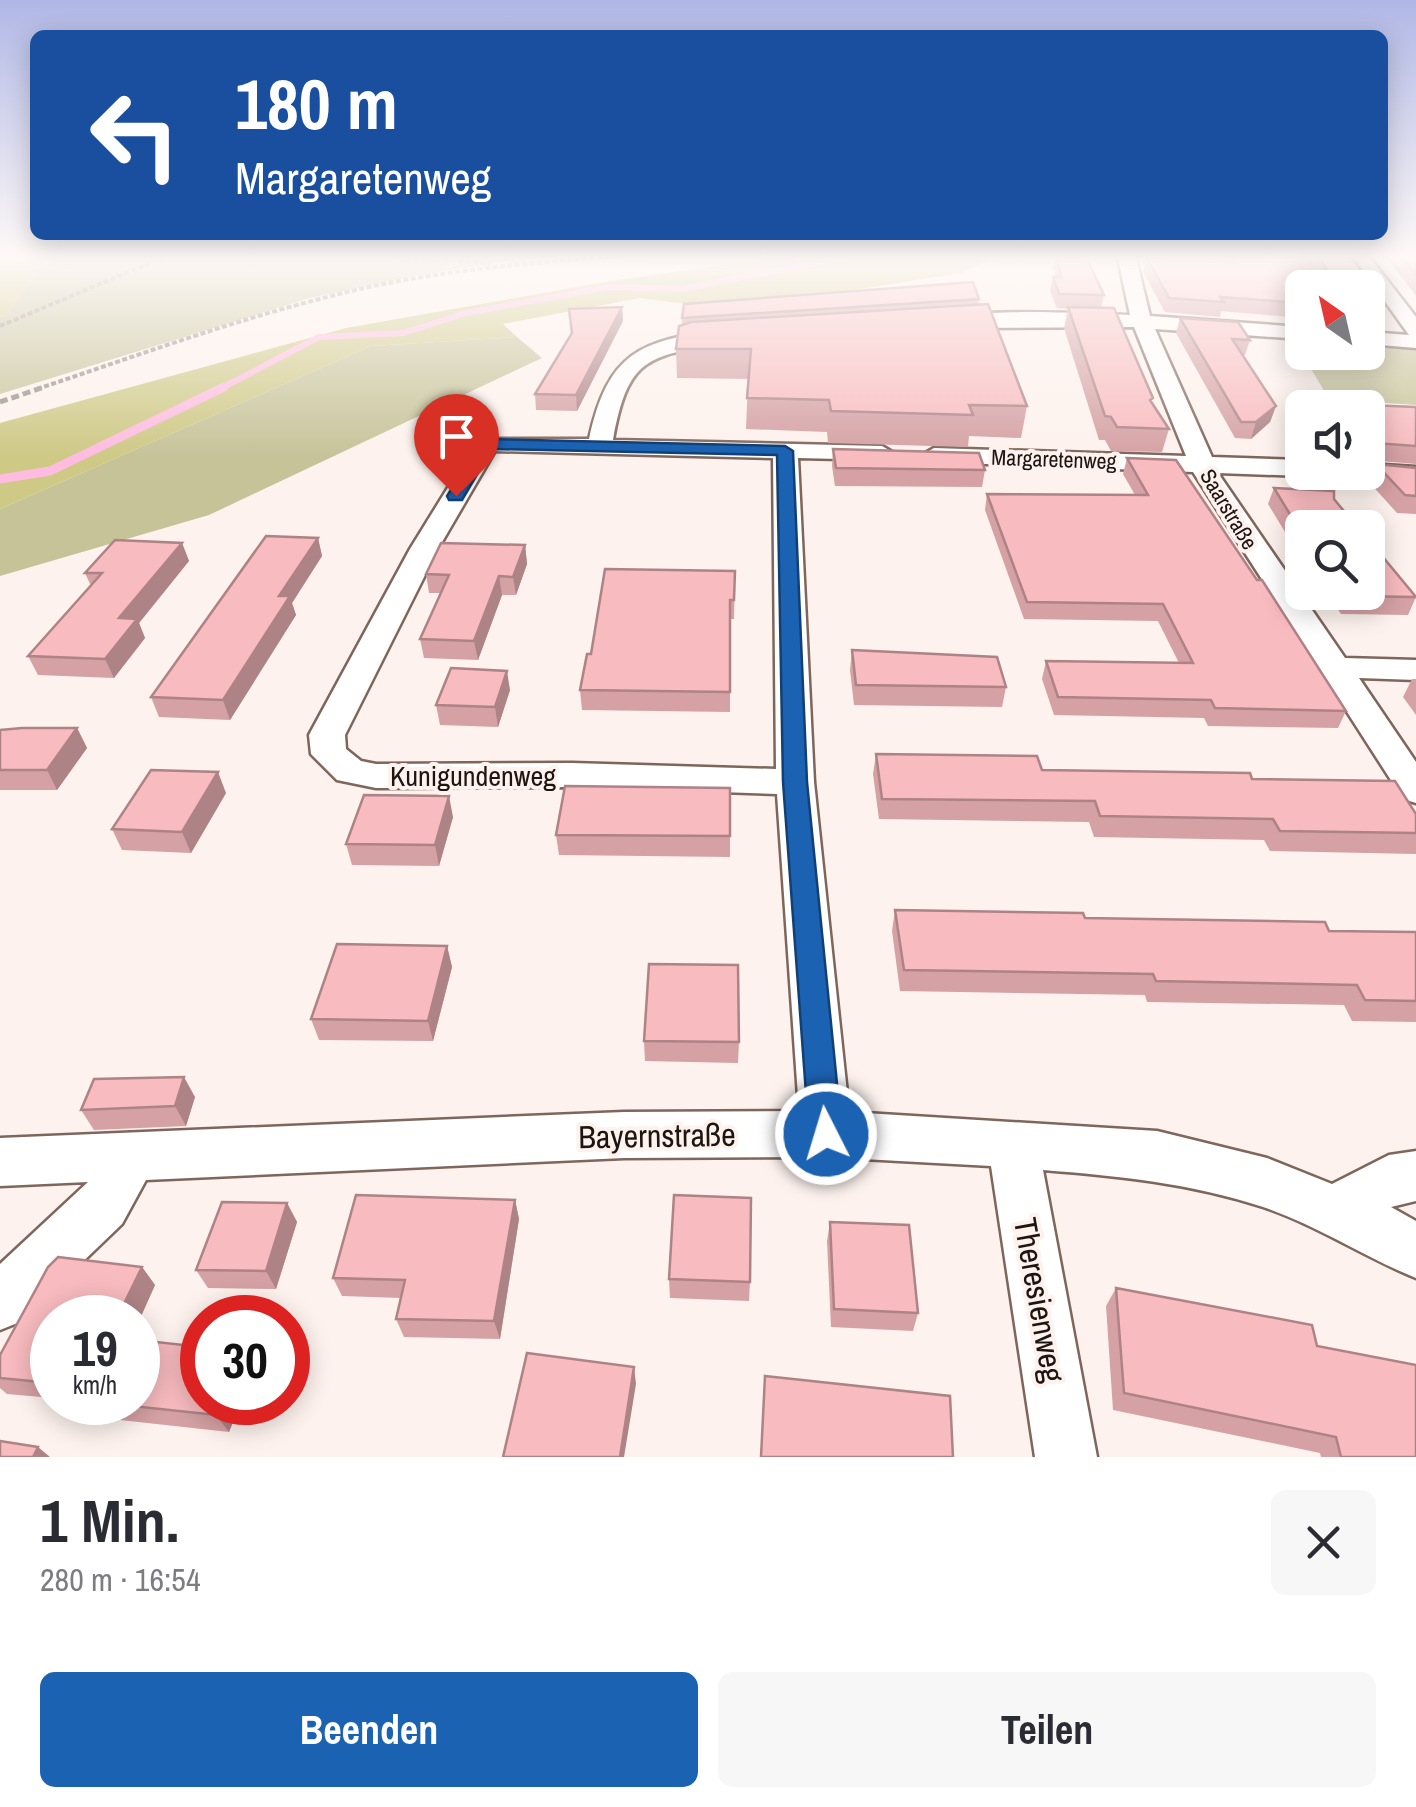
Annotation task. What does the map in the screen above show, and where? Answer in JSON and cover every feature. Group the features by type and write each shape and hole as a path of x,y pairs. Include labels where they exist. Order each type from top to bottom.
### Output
{"street":[{"path":"923,324 967,322"},
{"name":"Saarstraße","path":"1142,322 1202,463 1242,533 1416,790"},
{"path":"1166,322 1285,332"},
{"path":"599,446 614,386 627,368 655,351 688,341 738,335"},
{"path":"1385,339 1416,342"},
{"name":"Margaretenweg","path":"487,444 1285,467"},
{"name":"Kunigundenweg","path":"487,444 424,549 327,736 328,754 350,771 376,776 572,775 795,782"},
{"path":"785,451 795,782 826,1134"},
{"path":"1385,473 1416,475"},
{"path":"1332,668 1416,670"},
{"name":"Bayernstraße","path":"6,1155 132,1156 624,1135 826,1134 1013,1144 1157,1154 1267,1183 1337,1210 1416,1251"},
{"name":"Theresienweg","path":"1013,1144 1066,1457"},
{"path":"0,1302 102,1206 132,1156"},
{"path":"1337,1210 1389,1180 1416,1176"}],"path":[{"path":"0,402 241,322"}],"shaded area":[{"path":"0,322 233,322 0,394"},
{"path":"380,322 514,322 503,324 517,337 371,346 0,509 0,423"},
{"path":"517,337 542,358 209,515 0,576 0,509 371,346"},
{"path":"1385,344 1416,347 1416,405 1385,403 1385,390 1324,390 1312,370 1385,370"}],"building":[{"path":"571,322 614,322 576,395 535,394 572,333"},
{"path":"691,322 995,322 1027,406 969,405 973,415 831,411 829,400 747,398 751,349 676,349 679,326"},
{"path":"1073,322 1120,322 1153,398 1150,400 1169,429 1117,427 1111,417 1105,416"},
{"path":"1182,322 1238,322 1250,340 1232,339 1276,406 1256,422 1241,422"},
{"path":"1385,406 1416,407 1416,446 1385,444"},
{"path":"833,449 979,453 985,470 836,468"},
{"path":"1127,458 1176,460 1257,580 1262,580 1346,711 1215,708 1211,700 1058,697 1046,661 1193,663 1163,604 1027,602 987,494 1148,495"},
{"path":"1385,465 1416,468 1416,496 1405,495 1385,474"},
{"path":"1274,488 1334,491 1334,499 1343,510 1287,510"},
{"path":"266,536 318,538 279,596 290,596 223,700 151,697"},
{"path":"115,540 182,543 119,618 137,619 105,659 28,656 102,573 85,573"},
{"path":"441,543 525,545 513,577 499,576 474,641 420,639 449,575 426,574"},
{"path":"1385,560 1416,597 1385,597"},
{"path":"605,569 735,571 734,600 730,600 730,692 580,690 587,654 591,654"},
{"path":"852,650 997,657 1006,687 856,685"},
{"path":"451,668 507,671 495,707 436,705"},
{"path":"77,728 47,770 0,770 0,730"},
{"path":"876,754 1037,756 1042,770 1250,773 1252,779 1395,781 1416,814 1416,833 1280,831 1273,819 1100,816 1095,801 882,799"},
{"path":"151,770 218,772 182,832 112,829"},
{"path":"565,786 730,788 730,836 556,835"},
{"path":"364,795 449,796 435,845 346,844"},
{"path":"895,910 1325,922 1329,931 1416,932 1416,1001 1365,1000 1357,985 1156,981 1153,974 904,970"},
{"path":"337,944 447,946 428,1021 311,1019"},
{"path":"649,964 738,965 739,1042 644,1041"},
{"path":"184,1077 175,1106 81,1110 94,1079"},
{"path":"356,1195 515,1200 494,1321 396,1319 405,1280 333,1278"},
{"path":"674,1195 751,1198 750,1282 669,1279"},
{"path":"222,1202 287,1203 266,1271 196,1270"},
{"path":"830,1222 909,1225 918,1313 834,1309"},
{"path":"58,1257 142,1267 128,1295 33,1295"},
{"path":"1116,1288 1312,1325 1317,1346 1416,1365 1416,1457 1341,1457 1336,1437 1124,1393"},
{"path":"30,1300 30,1381 0,1378 0,1355"},
{"path":"160,1342 180,1345 180,1411 160,1409"},
{"path":"527,1353 634,1367 620,1457 503,1457"},
{"path":"765,1376 950,1396 953,1457 761,1457"},
{"path":"0,1441 38,1447 33,1457 0,1457"}],"waterway":[{"path":"222,388 319,337 403,333 438,322"},
{"path":"0,479 50,471 222,388"}],"route":[{"path":"456,496 487,444 785,451 795,782 826,1134"}]}
